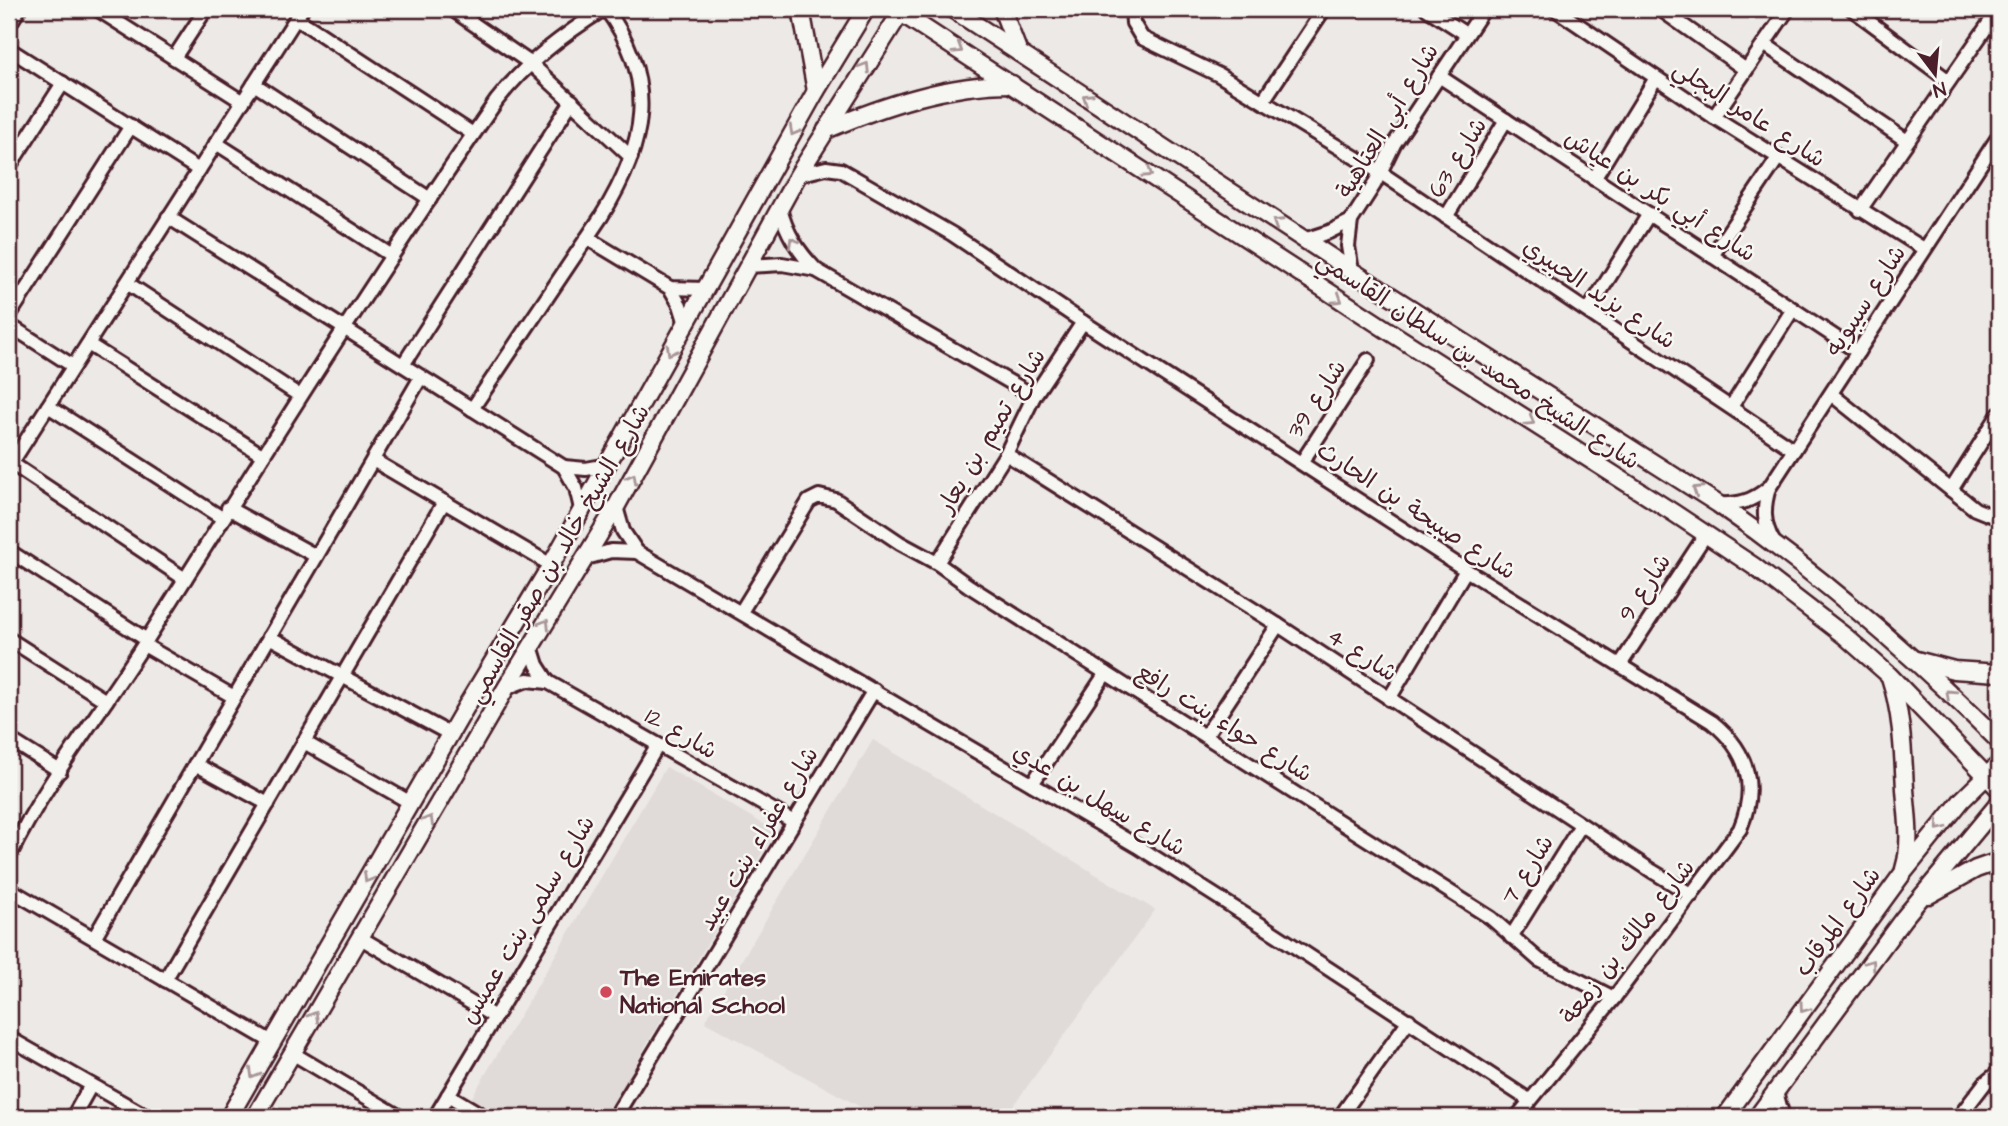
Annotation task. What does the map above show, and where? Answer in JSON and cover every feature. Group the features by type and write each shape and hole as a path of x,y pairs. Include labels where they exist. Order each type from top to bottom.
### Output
{"main road":[{"path":"801,9 816,91"},
{"name":"شارع الشيخ خالد بن صقر القاسمي","path":"229,1117 450,734 582,513 816,91 866,9"},
{"name":"شارع الشيخ محمد بن سلطان القاسمي","path":"952,9 1304,240 1773,541 1850,603 1999,741"},
{"path":"1002,9 1020,55"},
{"name":"شارع الشيخ خالد بن صقر القاسمي","path":"255,1117 506,688 616,507 798,175 899,10"},
{"name":"شارع الشيخ محمد بن سلطان القاسمي","path":"899,10 1375,323 1706,534 1801,601 1889,675 1999,789"},
{"path":"826,130 859,116 937,93 979,85 1013,84"},
{"path":"1912,659 1954,670 1999,673"},
{"path":"1889,675 1902,731 1909,842 1903,873"},
{"path":"467,705 478,702 483,711 472,736 469,751"},
{"name":"شارع المرقاب","path":"1725,1117 1903,873 1948,816 1999,764"},
{"name":"شارع المرقاب","path":"1757,1117 1918,902 1999,803"},
{"path":"1918,902 1976,869 1999,861"}],"street":[{"path":"9,25 19,9"},
{"path":"174,58 206,9"},
{"path":"452,9 530,63 631,156"},
{"path":"9,857 26,825 145,643 262,455 474,134 505,90 530,63 553,43 605,9 629,46 640,90 638,135 612,199 472,409"},
{"name":"شارع يزيد الحبيري","path":"1132,9 1133,23 1142,37 1197,63 1381,173 1794,450"},
{"path":"1263,101 1324,9"},
{"path":"1427,9 1466,34"},
{"name":"شارع أبي العتاهية","path":"1352,271 1348,246 1351,221 1381,173 1394,144 1484,9"},
{"name":"شارع عامر البجلي","path":"1555,9 1573,14 1656,78 1714,117 1924,249"},
{"path":"1660,9 1746,70"},
{"path":"1714,117 1788,9"},
{"path":"1852,9 1949,81"},
{"path":"1860,210 1949,81 1994,10"},
{"path":"106,11 243,102"},
{"path":"185,579 10,465 299,13 474,134"},
{"path":"1764,44 1907,141"},
{"path":"9,49 199,170"},
{"name":"شارع أبي بكر بن عياش","path":"1439,76 1858,352"},
{"path":"1594,178 1656,78"},
{"path":"9,167 13,150 63,83"},
{"path":"254,84 430,199"},
{"path":"403,365 572,101"},
{"name":"شارع 63","path":"1446,217 1506,120"},
{"path":"9,316 131,126"},
{"name":"شارع سيبويه","path":"1773,541 1768,532 1764,510 1769,488 1999,136"},
{"path":"216,143 392,256"},
{"path":"1712,256 1778,158"},
{"name":"شارع صبيحة بن الحارث","path":"798,175 826,168 849,174 952,234 1466,570 1713,722 1727,734 1738,749 1749,784 1749,802"},
{"path":"780,208 793,243 816,270 1034,396"},
{"path":"1588,312 1648,214"},
{"path":"168,217 564,467 586,470 608,465"},
{"name":"شارع أبي العتاهية","path":"1304,240 1351,221"},
{"path":"587,238 670,288 680,305 686,324"},
{"path":"749,266 782,264 816,270"},
{"path":"127,283 300,396"},
{"path":"670,288 705,289"},
{"path":"1731,407 1793,309"},
{"name":"شارع تميم بن يعار","path":"937,563 1006,454 1034,396 1083,322"},
{"path":"9,325 73,366"},
{"path":"88,344 262,455"},
{"name":"شارع 39","path":"1302,462 1368,360"},
{"path":"94,938 421,377"},
{"path":"1831,394 1951,490 1982,512 1999,514"},
{"path":"48,406 225,513 316,556"},
{"path":"1951,490 1999,414"},
{"name":"شارع 4","path":"1006,454 1278,625 1692,895"},
{"path":"373,460 551,565"},
{"path":"564,467 576,488 582,513"},
{"path":"1718,504 1729,505 1751,500 1769,488"},
{"name":"شارع حواء بنت رافع","path":"741,612 809,501 819,496 836,500 1491,918 1539,960 1614,998"},
{"path":"165,980 444,502"},
{"path":"616,507 623,531 637,552"},
{"name":"شارع 9","path":"1620,665 1706,534"},
{"path":"9,551 145,643 234,697"},
{"path":"586,558 611,551 637,552"},
{"name":"شارع سهل بن عدي","path":"637,552 1191,880 1529,1100"},
{"path":"1389,699 1466,570"},
{"path":"1206,735 1278,625"},
{"path":"269,637 450,734"},
{"path":"9,639 107,701"},
{"path":"531,646 537,665 548,682"},
{"path":"1031,784 1105,673"},
{"path":"506,688 527,680 548,682"},
{"name":"شارع 12","path":"548,682 794,822"},
{"name":"شارع عفراء بنت عبيد","path":"615,1117 874,690"},
{"path":"9,739 60,771"},
{"path":"304,742 411,803"},
{"name":"شارع سلمى بنت عميس","path":"435,1117 658,745"},
{"path":"195,764 268,804"},
{"name":"شارع مالك بن زمعة","path":"1517,1117 1614,998 1692,895 1740,829 1749,802"},
{"name":"شارع 7","path":"1511,937 1581,825"},
{"path":"9,889 272,1042"},
{"path":"359,937 495,1017"},
{"path":"1340,1117 1409,1020"},
{"path":"9,1039 148,1117"},
{"path":"292,1053 400,1117"},
{"path":"1959,1117 1985,1083 1999,1072"},
{"path":"73,1117 91,1085"},
{"path":"1776,1092 1783,1117"},
{"path":"448,1096 485,1117"}],"shaded area":[{"path":"873,740 1155,910 1005,1117 879,1117 705,1022"},
{"name":"The Emirates National School","path":"666,767 775,831 645,1047 607,1117 492,1117 468,1104"}],"place":[{"name":"The Emirates National School","path":"606,992"}]}
